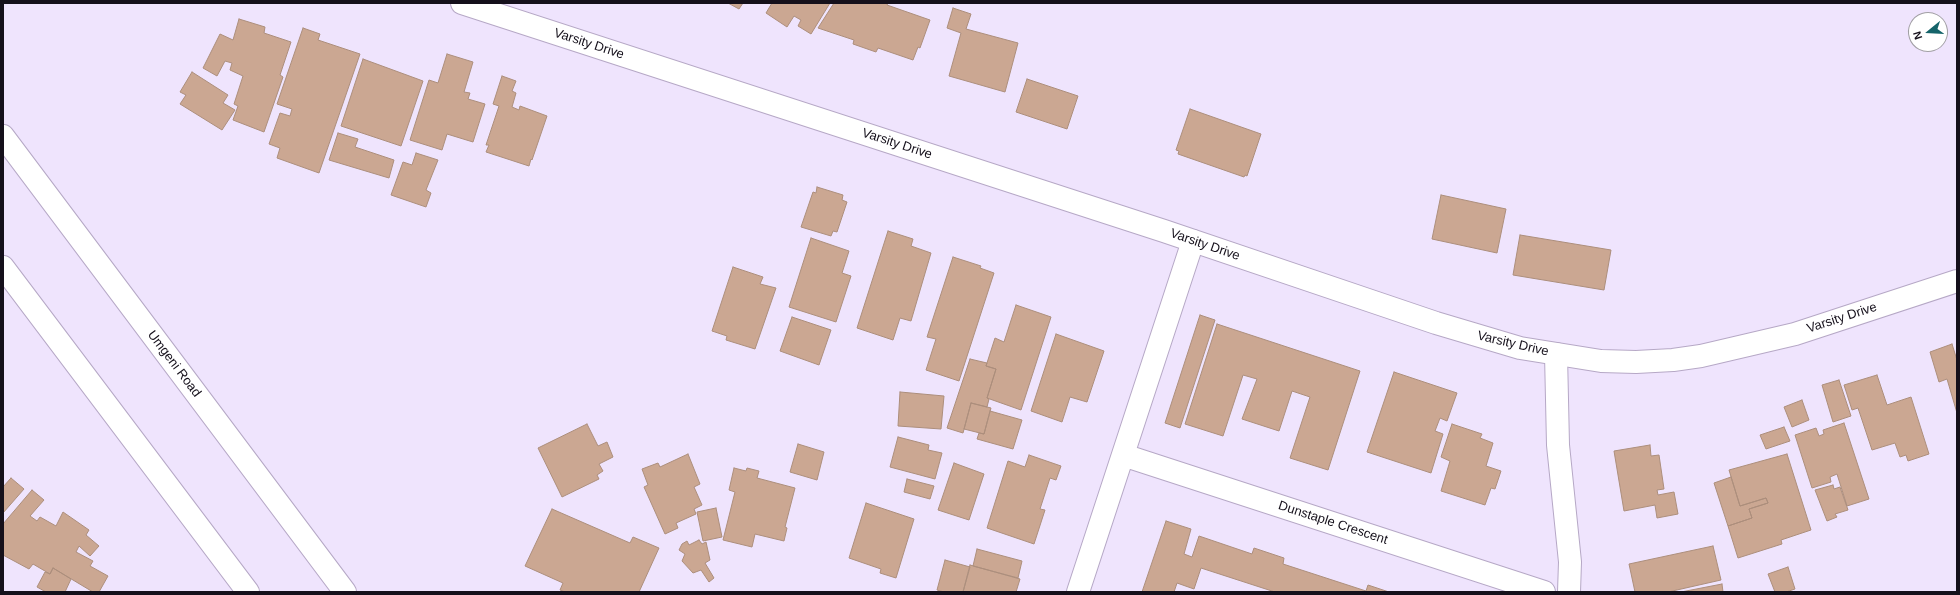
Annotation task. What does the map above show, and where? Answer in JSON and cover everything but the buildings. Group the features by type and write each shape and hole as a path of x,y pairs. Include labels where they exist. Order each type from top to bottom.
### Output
{"main road":[{"name":"Varsity Drive","path":"462,3 1193,241 1485,338 1520,348 1601,361 1636,362 1673,360 1701,356 1795,334 1957,281"},
{"name":"Umgeni Road","path":"3,136 345,592"},
{"path":"1078,592 1193,241"},
{"path":"3,267 248,592"},
{"path":"1556,354 1558,445 1570,562 1569,592"},
{"name":"Dunstaple Crescent","path":"1123,455 1544,592"}]}
